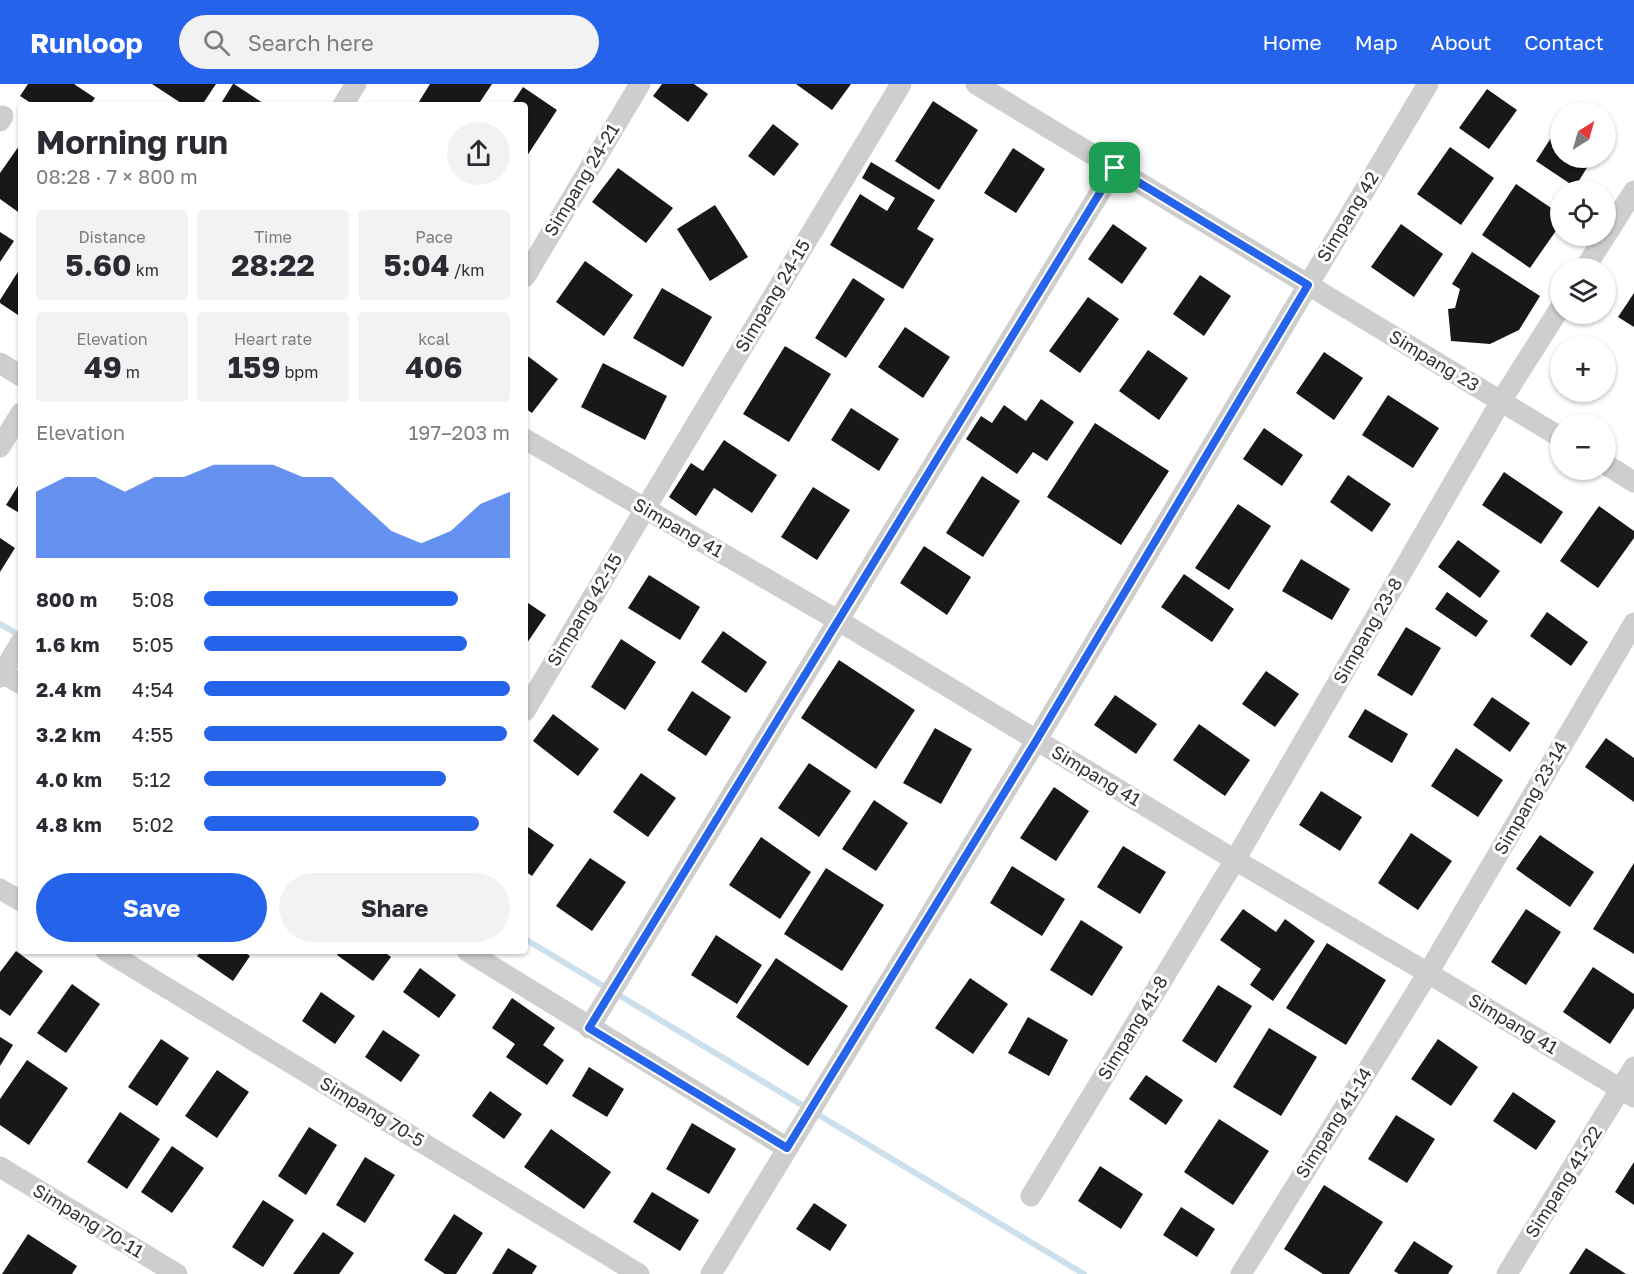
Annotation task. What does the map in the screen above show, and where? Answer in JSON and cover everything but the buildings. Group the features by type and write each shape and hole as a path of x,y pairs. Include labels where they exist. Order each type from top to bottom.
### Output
{"street":[{"path":"345,102 356,84"},
{"name":"Simpang 24-21","path":"528,272 640,84"},
{"name":"Simpang 24-15","path":"645,509 901,84"},
{"name":"Simpang 23","path":"976,84 1550,431"},
{"name":"Simpang 42","path":"711,1274 1036,741 1428,84"},
{"path":"589,1028 1115,168"},
{"path":"1591,258 1634,191"},
{"name":"Simpang 23-8","path":"1235,860 1501,401 1550,324"},
{"path":"0,363 18,374"},
{"path":"0,447 18,418"},
{"name":"Simpang 41","path":"528,441 839,621 1036,741 1628,1093"},
{"path":"1616,471 1634,482"},
{"name":"Simpang 42-15","path":"528,706 645,509"},
{"name":"Simpang 23-14","path":"1428,973 1634,623"},
{"path":"7,664 18,680"},
{"name":"Simpang 41-8","path":"1031,1196 1235,860"},
{"path":"0,889 18,899"},
{"name":"Simpang 70-5","path":"111,954 639,1274"},
{"path":"471,954 787,1148"},
{"name":"Simpang 41-14","path":"1241,1274 1428,973"},
{"name":"Simpang 41-22","path":"1507,1274 1628,1093 1634,1067"},
{"name":"Simpang 70-11","path":"0,1167 177,1274"}],"waterway":[{"path":"0,624 18,634"},
{"path":"528,941 1084,1274"}],"route":[{"path":"1115,168 1308,285 1036,741 787,1148 589,1028 1115,168"}]}
